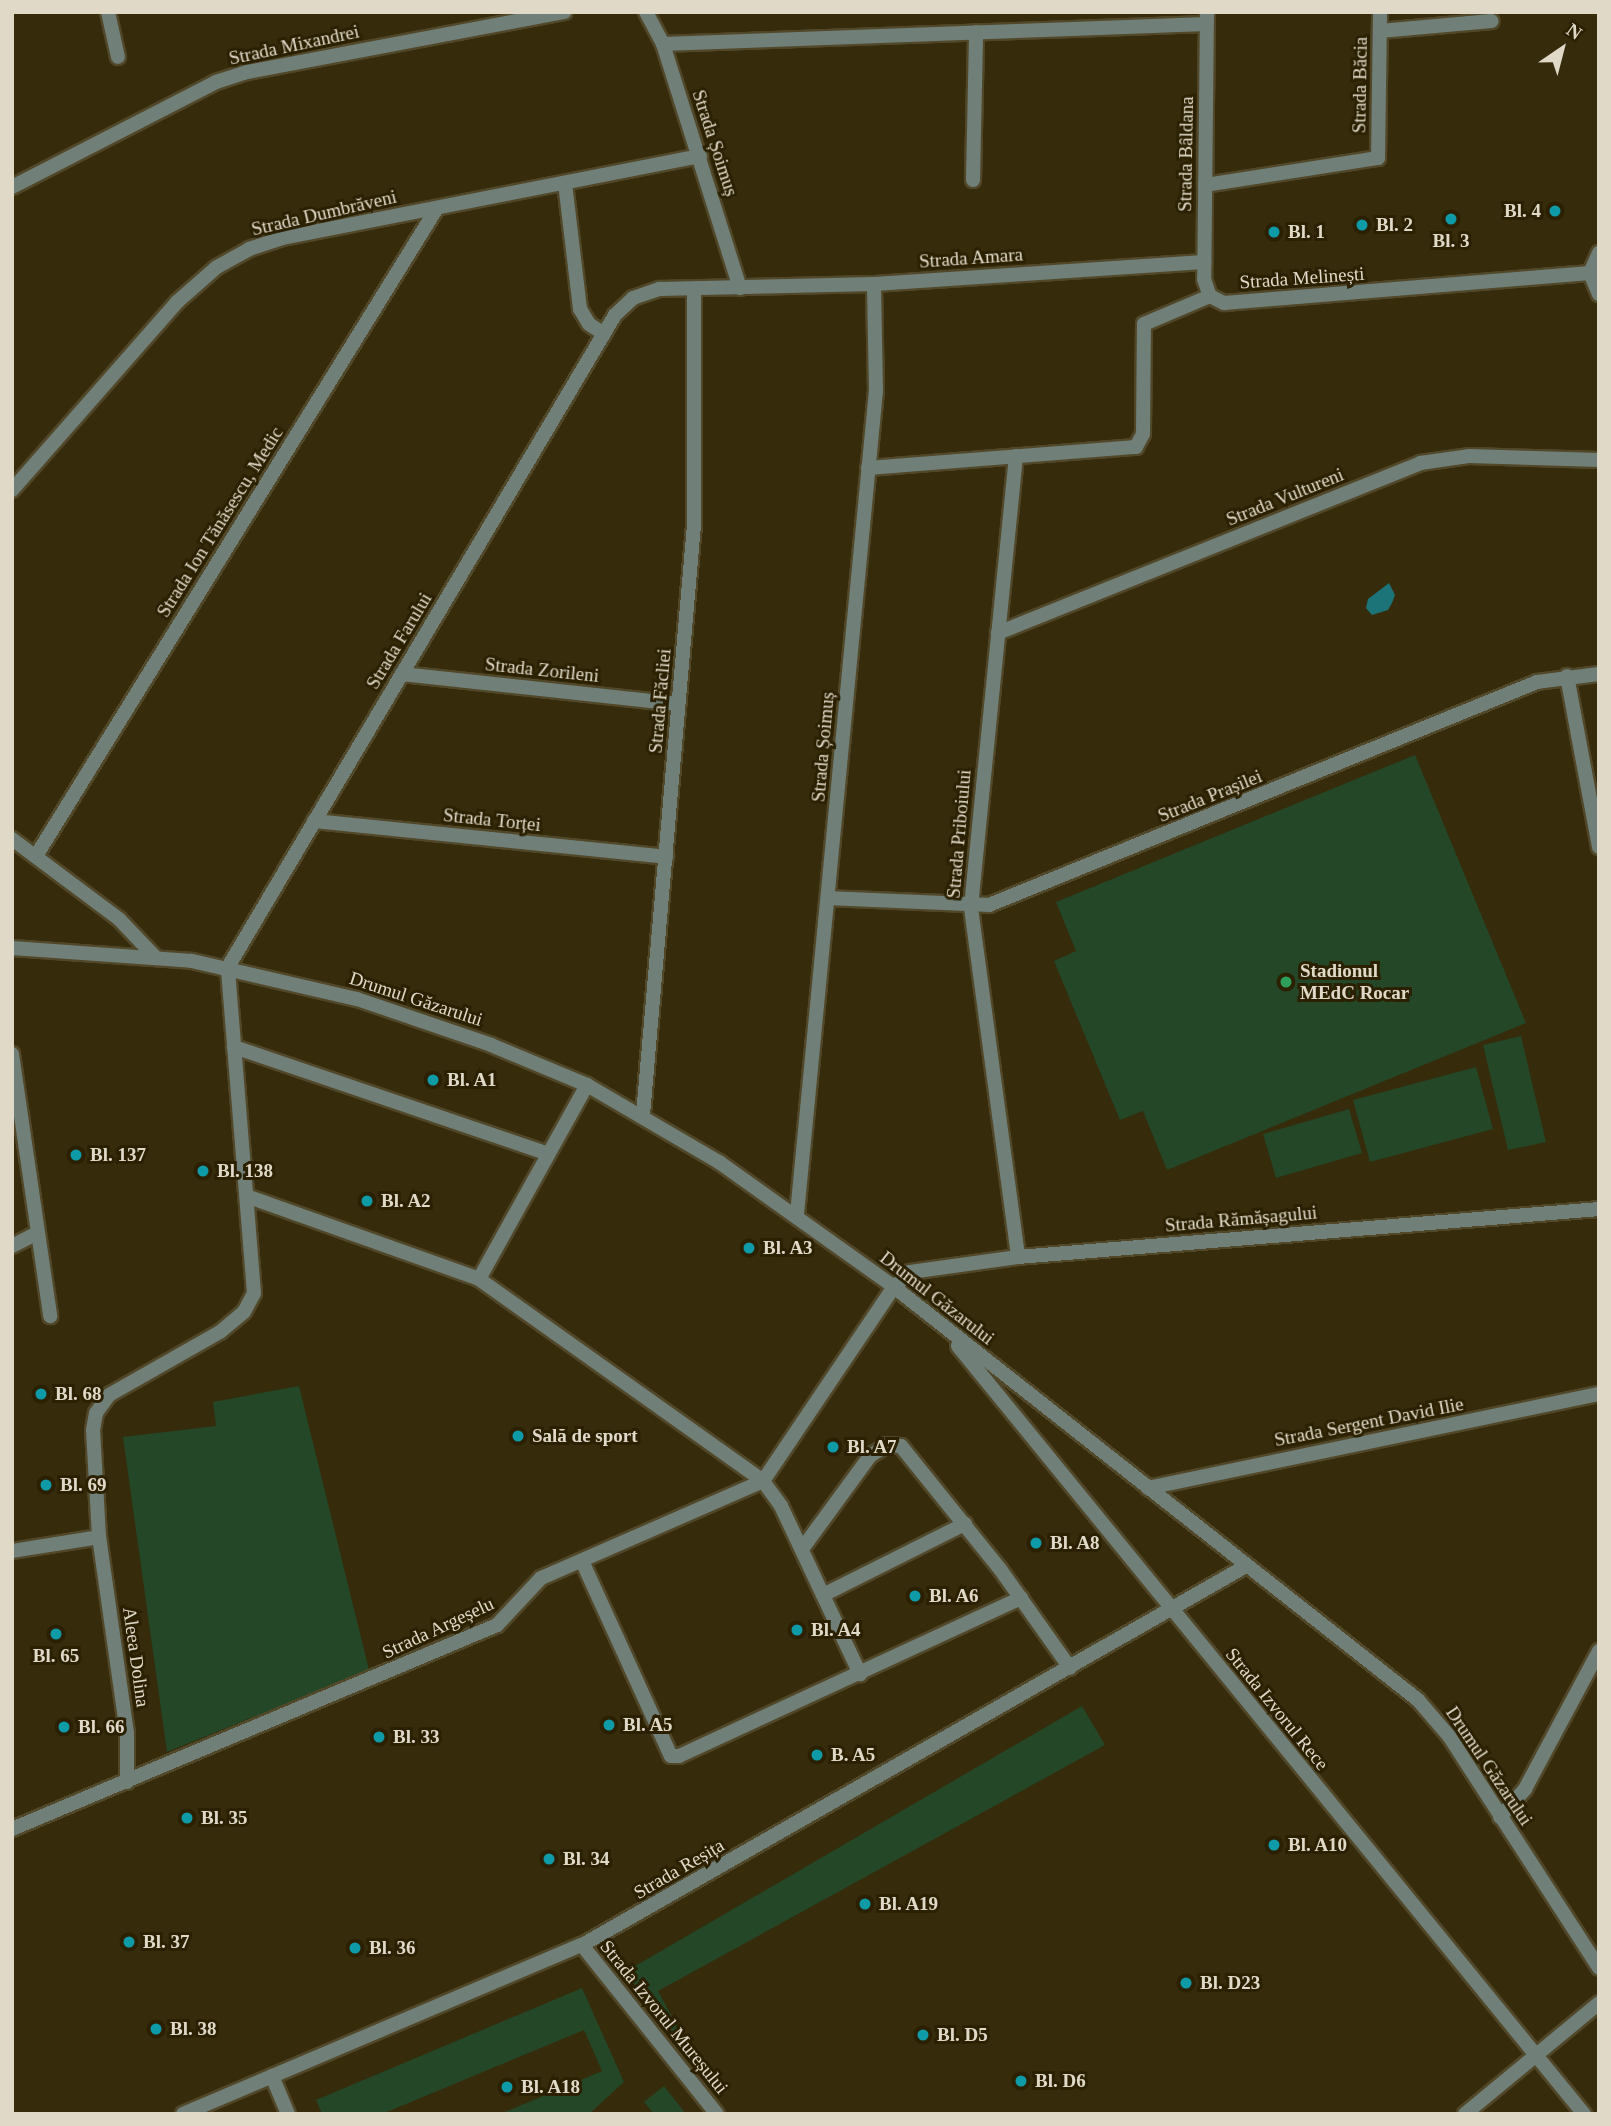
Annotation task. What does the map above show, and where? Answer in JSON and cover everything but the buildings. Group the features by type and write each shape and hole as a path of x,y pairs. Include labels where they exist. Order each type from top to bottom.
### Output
{"street":[{"path":"108,12 118,57"},
{"name":"Strada Mixandrei","path":"12,187 216,82 247,72 564,12"},
{"name":"Strada Șoimuș","path":"646,12 663,44 740,288"},
{"name":"Strada Băcia","path":"1205,184 1378,158 1380,12"},
{"path":"663,44 976,32 1207,18"},
{"name":"Strada Bâldana","path":"1207,18 1204,262 1210,296"},
{"path":"1380,31 1492,21"},
{"path":"973,180 976,32"},
{"name":"Strada Dumbrăveni","path":"12,490 170,310 217,267 282,238 700,156"},
{"path":"565,183 580,309 589,324 604,334"},
{"name":"Strada Ion Tănăsescu, Medic","path":"36,856 437,208"},
{"path":"1599,253 1590,273 1599,294"},
{"name":"Strada Amara","path":"740,288 874,284 1204,262"},
{"name":"Strada Melinești","path":"1210,296 1224,303 1590,273"},
{"name":"Strada Șoimuș","path":"797,1213 876,391 874,284"},
{"name":"Strada Farului","path":"228,967 604,334 633,298 659,289 740,288"},
{"name":"Strada Făcliei","path":"643,1115 694,526 694,289"},
{"path":"869,468 1136,447 1143,434 1144,324 1210,296"},
{"name":"Strada Priboiului","path":"1016,456 971,908 1018,1257"},
{"name":"Strada Vultureni","path":"998,634 1420,463 1469,456 1599,460"},
{"name":"Strada Zorileni","path":"402,674 678,704"},
{"name":"Strada Prașilei","path":"828,898 971,908 1005,901 1537,682 1567,676 1599,674"},
{"path":"1567,676 1599,847"},
{"name":"Strada Torței","path":"314,821 666,857"},
{"path":"12,839 119,919 156,958"},
{"name":"Drumul Găzarului","path":"12,948 156,958 228,967 394,1011 587,1085 643,1115 797,1213 1426,1707 1599,1968"},
{"path":"228,967 249,1197 479,1279 763,1481 802,1549 860,1674"},
{"path":"234,1047 548,1154"},
{"path":"12,1054 50,1316"},
{"path":"479,1279 587,1085"},
{"name":"Aleea Dolina","path":"127,1782 127,1732 99,1537 93,1430 96,1413 109,1395 227,1326 244,1311 254,1293 249,1197"},
{"name":"Strada Rămășagului","path":"894,1287 923,1267 1599,1209"},
{"path":"12,1246 37,1233"},
{"path":"763,1481 894,1287"},
{"name":"Strada Izvorul Rece","path":"942,1326 1584,2114"},
{"name":"Strada Sergent David Ilie","path":"1148,1488 1599,1394"},
{"path":"802,1549 870,1456 887,1445 907,1450 1021,1598 1070,1668"},
{"name":"Strada Argeșelu","path":"12,1829 497,1625 511,1615 532,1584 763,1481"},
{"path":"823,1595 965,1524"},
{"path":"12,1551 99,1537"},
{"path":"583,1561 671,1756 860,1674 1021,1598"},
{"path":"1171,1610 1246,1566"},
{"name":"Strada Reșița","path":"183,2114 582,1945 1171,1610"},
{"path":"1500,1816 1531,1778 1599,1651"},
{"name":"Strada Izvorul Mureșului","path":"582,1945 717,2114"},
{"path":"1465,2114 1599,2003"},
{"path":"272,2076 288,2114"}],"green space":[{"name":"Stadionul MEdC Rocar","path":"1415,755 1526,1023 1167,1170 1143,1111 1120,1120 1054,961 1076,951 1056,902"},
{"path":"1521,1036 1546,1142 1508,1150 1483,1045"},
{"path":"1476,1067 1493,1129 1370,1162 1353,1100"},
{"path":"1349,1109 1362,1153 1276,1178 1263,1134"},
{"path":"299,1386 369,1670 167,1752 123,1437 216,1426 213,1402"},
{"path":"1082,1706 1105,1745 658,1991 678,2028 669,2033 625,1972"},
{"path":"582,1988 624,2082 589,2114 500,2114 602,2071 584,2030 382,2114 322,2114 316,2100"},
{"path":"664,2086 686,2114 654,2114 644,2102"}],"water":[{"path":"1389,583 1395,595 1392,603 1388,610 1372,615 1366,608 1368,599"}],"place":[{"name":"Bl. 4","path":"1555,211"},
{"name":"Bl. 3","path":"1451,219"},
{"name":"Bl. 2","path":"1362,225"},
{"name":"Bl. 1","path":"1274,232"},
{"name":"Stadionul MEdC Rocar","path":"1286,982"},
{"name":"Bl. A1","path":"433,1080"},
{"name":"Bl. 137","path":"76,1155"},
{"name":"Bl. 138","path":"203,1171"},
{"name":"Bl. A2","path":"367,1201"},
{"name":"Bl. A3","path":"749,1248"},
{"name":"Bl. 68","path":"41,1394"},
{"name":"Sală de sport","path":"518,1436"},
{"name":"Bl. A7","path":"833,1447"},
{"name":"Bl. 69","path":"46,1485"},
{"name":"Bl. A8","path":"1036,1543"},
{"name":"Bl. A6","path":"915,1596"},
{"name":"Bl. A4","path":"797,1630"},
{"name":"Bl. 65","path":"56,1634"},
{"name":"Bl. A5","path":"609,1725"},
{"name":"Bl. 66","path":"64,1727"},
{"name":"Bl. 33","path":"379,1737"},
{"name":"B. A5","path":"817,1755"},
{"name":"Bl. 35","path":"187,1818"},
{"name":"Bl. A10","path":"1274,1845"},
{"name":"Bl. 34","path":"549,1859"},
{"name":"Bl. A19","path":"865,1904"},
{"name":"Bl. 37","path":"129,1942"},
{"name":"Bl. 36","path":"355,1948"},
{"name":"Bl. D23","path":"1186,1983"},
{"name":"Bl. 38","path":"156,2029"},
{"name":"Bl. D5","path":"923,2035"},
{"name":"Bl. D6","path":"1021,2081"},
{"name":"Bl. A18","path":"507,2087"}]}
